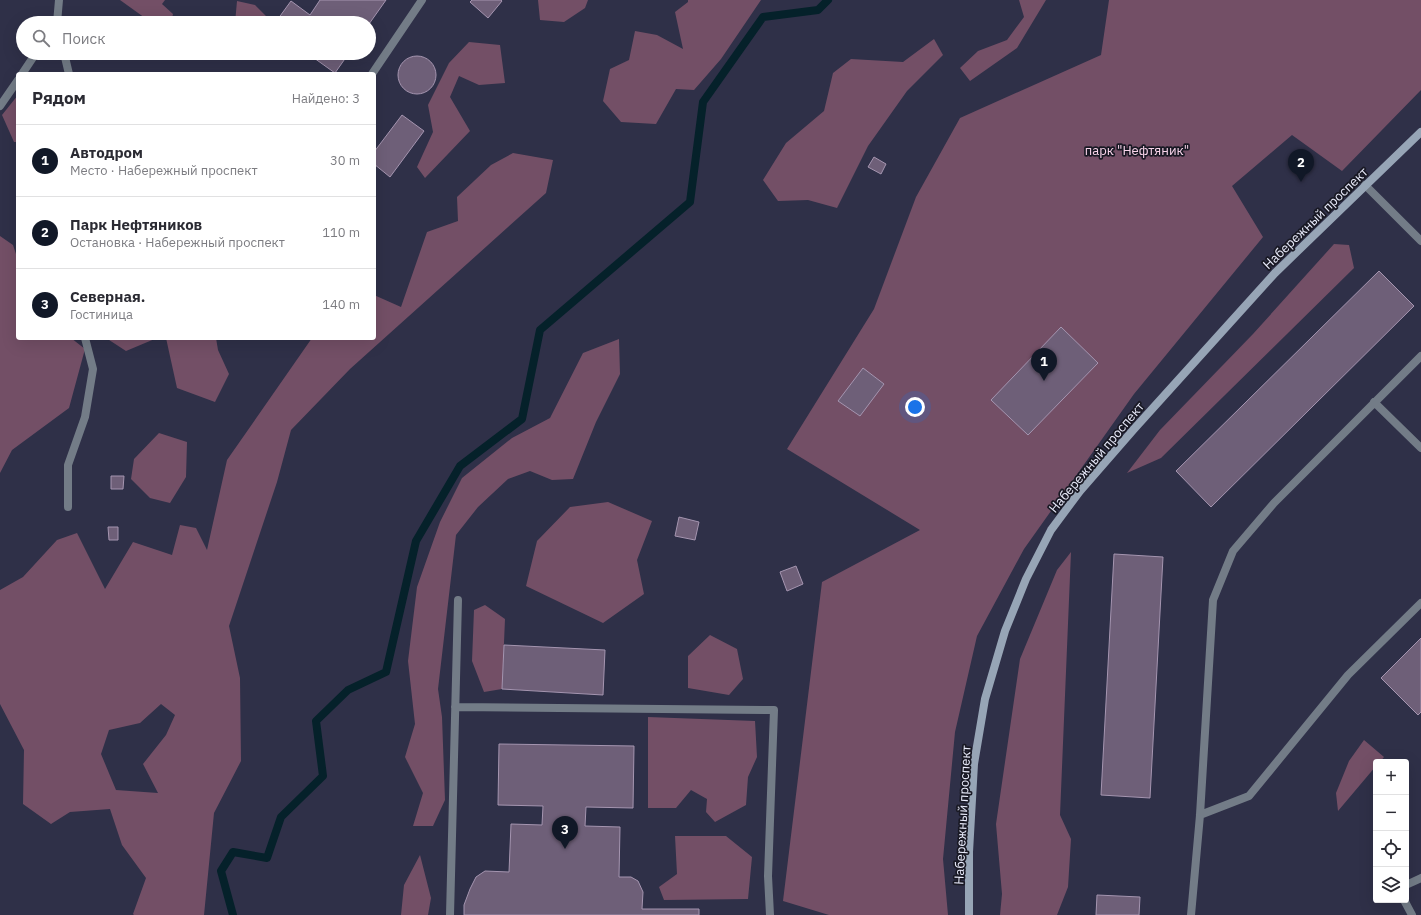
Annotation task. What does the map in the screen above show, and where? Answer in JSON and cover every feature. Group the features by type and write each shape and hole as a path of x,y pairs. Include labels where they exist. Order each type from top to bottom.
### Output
{"main road":[{"name":"Набережный проспект","path":"969,915 969,852 974,764 985,699 1005,631 1026,579 1051,530 1080,491 1134,429 1275,273 1421,132"}],"lane":[{"path":"58,16 59,0"},
{"path":"373,72 422,0"},
{"path":"23,72 31,60"},
{"path":"66,60 69,72"},
{"path":"0,106 16,83"},
{"path":"1366,185 1420,238"},
{"path":"68,508 68,465 85,417 93,369 86,340"},
{"path":"1191,915 1200,815 1213,600 1234,550 1274,503 1421,356"},
{"path":"1374,402 1421,448"},
{"path":"450,915 458,600"},
{"path":"1200,815 1249,796 1348,675 1421,602"},
{"path":"455,707 774,710 768,876 770,915"},
{"path":"1409,884 1421,878"},
{"path":"1406,903 1412,915"}],"green space":[{"path":"120,0 165,0 162,4 173,14 173,16 142,16"},
{"path":"538,0 588,0 585,8 564,22 540,20"},
{"path":"688,0 761,0 721,59 694,90 676,89 656,124 621,122 603,101 610,69 629,60 635,31 657,35 683,49 675,12 688,2"},
{"path":"1019,0 1046,0 1017,48 970,81 960,68 978,51 1007,40 1024,17"},
{"name":"парк \"Нефтяник\"","path":"1109,0 1421,0 1421,90 1342,171 1292,135 1232,186 1263,237 1134,394 1024,549 977,636 955,732 943,859 948,915 829,915 783,901 822,582 920,530 787,449 874,309 916,197 960,118 1101,55"},
{"path":"237,1 255,5 266,16 236,16"},
{"path":"934,39 943,55 907,91 868,146 837,208 808,200 778,201 763,180 786,143 824,111 833,73 851,59 903,62"},
{"path":"469,42 500,45 505,83 479,85 459,76 450,97 470,131 425,178 417,167 433,132 428,105 449,63"},
{"path":"16,98 16,142 14,142 2,115"},
{"path":"513,153 553,160 546,193 350,369 291,430 277,482 229,626 240,678 241,761 214,813 204,915 134,915 133,914 146,878 122,845 110,809 70,812 51,824 23,804 24,750 0,704 0,590 23,577 57,540 77,533 105,589 133,542 172,555 180,525 196,528 207,550 227,460 311,340 376,340 376,296 401,307 427,232 458,221 457,197 491,165","holes":["161,704 175,715 166,735 143,764 158,793 116,790 101,754 109,730 140,723"]},
{"path":"0,236 13,245 16,254 16,340 74,340 85,349 69,408 12,450 0,473"},
{"path":"1334,244 1349,245 1354,268 1161,458 1127,473 1160,430 1253,334"},
{"path":"619,339 620,374 596,422 573,479 552,480 530,471 508,479 478,507 456,535 438,689 442,717 445,800 433,826 413,826 423,793 405,757 415,724 408,661 417,587 440,522 462,478 512,438 550,418 583,353"},
{"path":"109,340 152,340 126,351"},
{"path":"166,340 216,340 218,350 229,374 215,402 177,388"},
{"path":"159,433 187,442 186,477 170,503 150,498 131,479 134,459"},
{"path":"608,502 652,521 637,560 644,594 603,623 526,586 537,541 570,507"},
{"path":"1071,552 1060,815 1071,839 1068,887 1057,915 1000,915 1002,894 996,824 1020,659 1057,570"},
{"path":"485,605 505,619 502,689 484,692 472,661 474,610"},
{"path":"710,635 737,649 743,679 729,695 688,688 688,656"},
{"path":"648,717 755,721 757,757 748,777 746,805 715,822 706,812 707,799 691,790 676,808 648,808"},
{"path":"1364,740 1384,757 1382,759 1373,759 1373,770 1338,811 1336,793 1349,761"},
{"path":"675,836 726,836 752,857 748,899 664,900 659,887 677,874"},
{"path":"420,855 431,898 428,915 401,915 404,885"}],"building":[{"path":"320,0 386,0 375,16 280,16 291,1 310,15"},
{"path":"472,0 502,1 488,18 470,2"},
{"path":"413,56 421,56 431,61 435,68 435,82 431,89 421,94 413,94 403,89 401,86 398,79 398,71 403,61 406,59"},
{"path":"317,60 344,60 336,72"},
{"path":"402,115 424,131 390,177 376,166 376,149"},
{"path":"874,157 886,164 881,174 868,167"},
{"path":"1379,271 1414,306 1211,507 1176,471"},
{"path":"1061,327 1098,363 1028,435 991,400"},
{"path":"863,368 884,384 860,416 838,401"},
{"path":"111,476 124,476 123,489 111,489"},
{"path":"679,517 699,522 695,540 675,536"},
{"path":"108,527 118,527 118,540 109,540"},
{"path":"1114,554 1163,557 1150,798 1101,795"},
{"path":"796,566 803,584 787,591 780,572"},
{"path":"1421,638 1421,712 1418,715 1381,678"},
{"path":"504,645 605,650 603,695 502,689"},
{"path":"499,744 634,746 633,808 586,807 585,826 620,827 619,877 631,877 638,881 643,892 642,909 699,909 699,915 464,915 464,905 476,877 485,871 509,872 511,824 542,825 543,806 498,805"},
{"path":"1097,895 1140,897 1139,915 1096,915"}],"waterway":[{"path":"233,915 221,871 233,852 267,858 281,817 323,776 316,721 348,690 386,672 416,541 460,466 522,419 540,330 690,202 703,102 763,17 818,10 828,0"}],"place":[{"name":"Парк Нефтяников","path":"1301,182"},
{"name":"Автодром","path":"1044,381"},
{"name":"Северная.","path":"565,849"}]}
